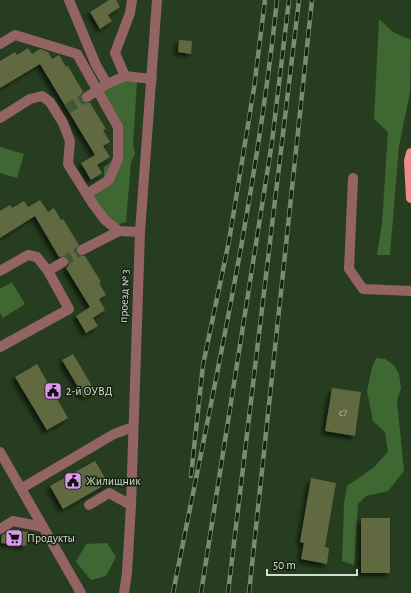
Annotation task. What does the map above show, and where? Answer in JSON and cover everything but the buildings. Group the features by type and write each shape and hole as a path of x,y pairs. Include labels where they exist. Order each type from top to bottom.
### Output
{"main road":[{"path":"411,153 409,161 411,198"}],"street":[{"path":"69,0 96,65 108,84"},
{"path":"125,76 115,53 130,13 132,0"},
{"name":"проезд № 3","path":"124,593 127,573 131,505 140,232 157,0"},
{"path":"0,44 16,35 77,54 118,127 118,159 109,180 87,194"},
{"path":"87,97 97,90 125,76 152,79"},
{"path":"0,118 30,99 42,96 50,102 63,123 70,141 68,164 105,220 119,231"},
{"path":"58,115 67,109"},
{"path":"353,178 349,269 363,289 411,291"},
{"path":"82,250 119,231 140,232"},
{"path":"0,271 28,255 38,257 48,271 69,309 0,347"},
{"path":"48,271 63,262"},
{"path":"22,488 114,434 133,427"},
{"path":"0,452 3,465 22,488 81,593"},
{"path":"89,505 109,493 131,505"},
{"path":"0,529 13,521 44,526"}],"green space":[{"path":"379,19 393,32 411,40 410,92 399,146 390,255 377,255 382,223 388,132 374,119"},
{"path":"120,81 137,81 133,144 135,154 131,162 126,222 112,226 87,194 104,179 104,167 110,163 115,154 118,136 100,95"},
{"path":"0,147 24,154 17,178 0,173"},
{"path":"12,282 25,304 3,318 0,313 0,289"},
{"path":"376,358 385,359 394,365 399,374 401,388 397,401 404,471 388,491 366,496 358,504 354,565 342,561 344,503 347,486 373,468 388,452 385,432 373,421 367,391 372,368"},
{"path":"107,543 116,557 106,576 91,580 76,562 86,544"}],"tunnel":[{"path":"67,109 87,97"},
{"path":"63,262 82,250"}],"railway":[{"path":"191,476 203,365 229,241 254,88 265,0"},
{"path":"173,593 218,372 245,224 268,75 277,0"},
{"path":"201,593 272,142 289,0"},
{"path":"228,593 299,0"},
{"path":"249,593 312,0"}],"place":[{"name":"2-й ОУВД","path":"53,391"},
{"name":"Жилищник","path":"73,481"},
{"name":"Продукты","path":"14,538"}]}
